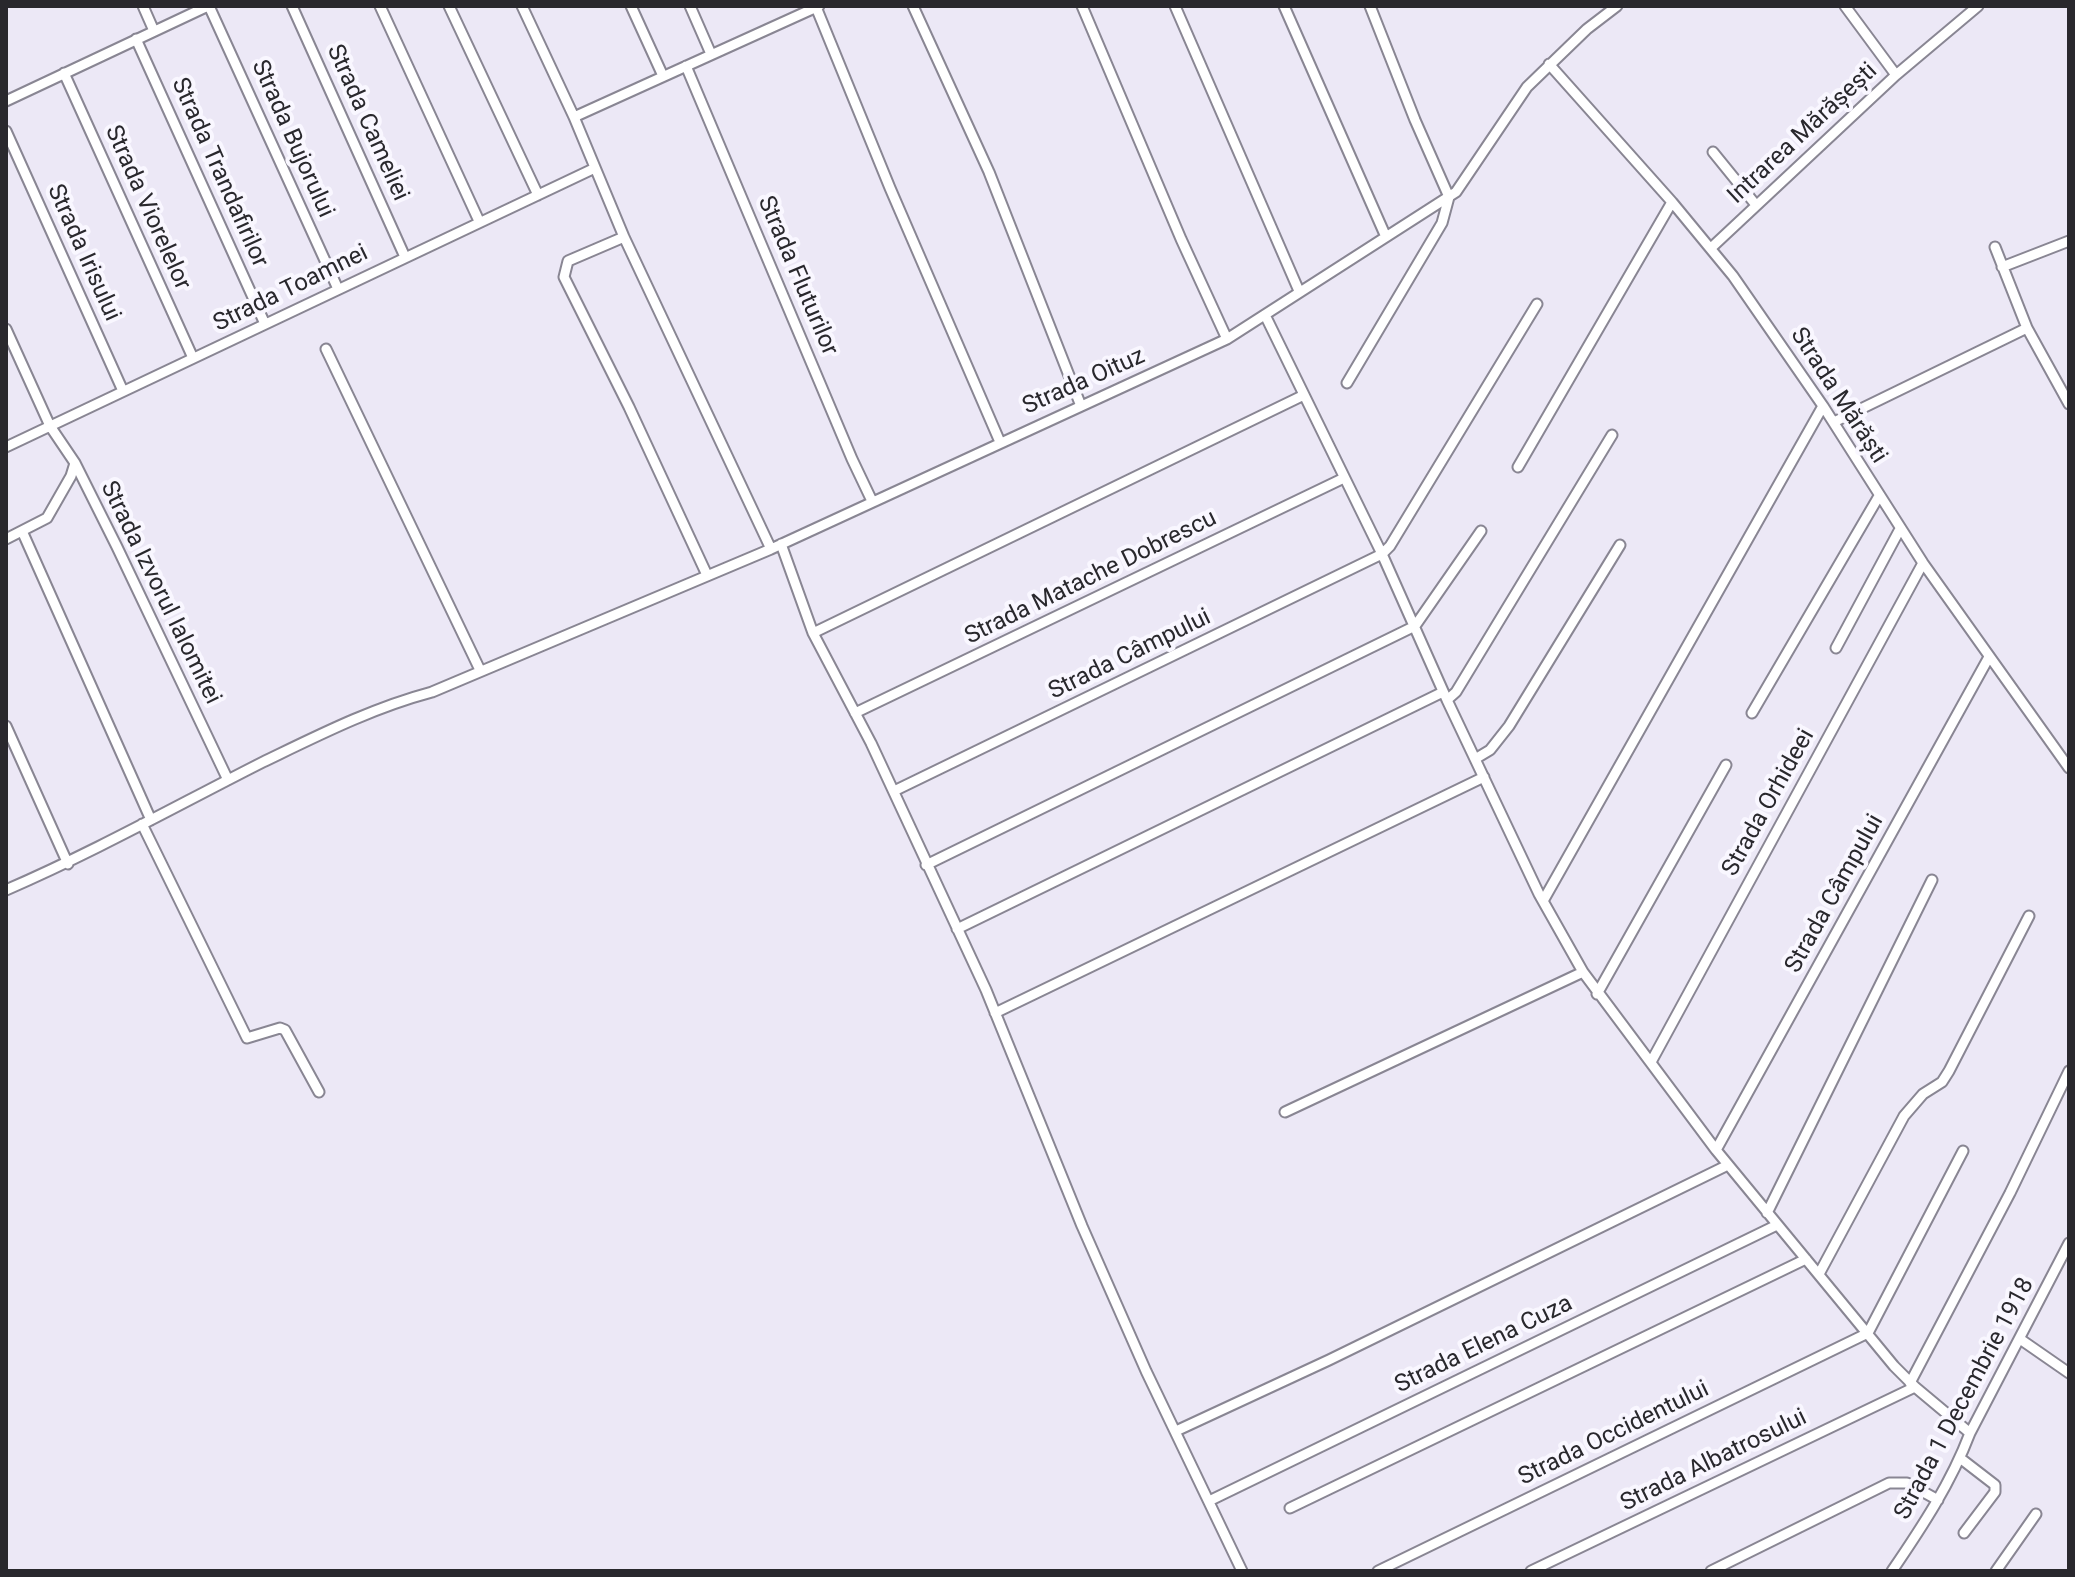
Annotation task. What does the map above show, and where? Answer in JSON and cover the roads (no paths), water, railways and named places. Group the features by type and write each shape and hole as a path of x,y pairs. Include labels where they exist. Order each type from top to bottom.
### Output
{"street":[{"path":"143,6 154,31"},
{"path":"6,101 209,6"},
{"name":"Strada Bujorului","path":"209,6 338,289"},
{"name":"Strada Cameliei","path":"292,6 405,257"},
{"path":"380,6 479,221"},
{"path":"449,6 538,195"},
{"path":"522,6 574,117 624,237 776,546 813,633 894,791 995,1013 1082,1226 1146,1371 1242,1571"},
{"path":"631,6 663,76"},
{"path":"690,6 711,54"},
{"path":"574,117 818,6 890,188 1000,442"},
{"path":"913,6 989,172 1081,406"},
{"path":"1082,6 1227,339"},
{"path":"1175,6 1299,291"},
{"path":"1284,6 1386,237"},
{"path":"1347,383 1442,223 1449,197 1370,6"},
{"name":"Strada Oituz","path":"6,890 68,864 339,724 391,703 432,692 776,546 1227,339 1449,197 1464,184 1527,87 1617,6"},
{"name":"Intrarea Mărășești","path":"1711,248 1896,75 1845,6"},
{"path":"1896,75 1978,6"},
{"name":"Strada Trandafirilor","path":"136,39 265,324"},
{"name":"Strada Mărăști","path":"1549,64 1711,248 1834,422 1923,563 2069,768"},
{"name":"Strada Fluturilor","path":"686,66 872,501"},
{"name":"Strada Viorelelor","path":"64,73 193,358"},
{"name":"Strada Irisului","path":"6,131 123,391"},
{"path":"1713,152 1756,205"},
{"name":"Strada Toamnei","path":"6,447 595,168"},
{"path":"1518,467 1672,202"},
{"path":"624,237 568,261 564,277 707,575"},
{"path":"2002,267 2069,241"},
{"path":"1995,247 2027,328 2069,404"},
{"path":"1382,554 1390,546 1537,304"},
{"path":"1265,315 1382,554 1445,696 1543,901 1583,972 1716,1150 1777,1225 1912,1385 1970,1433"},
{"path":"1834,422 2027,328"},
{"name":"Strada Izvorul Ialomitei","path":"6,329 50,426 75,463 228,780"},
{"path":"326,349 480,670"},
{"path":"813,633 1304,395"},
{"path":"1543,901 1823,406"},
{"path":"957,929 1456,692 1612,435"},
{"path":"6,539 47,518 75,463"},
{"name":"Strada Matache Dobrescu","path":"855,713 1344,478"},
{"path":"1752,713 1879,496"},
{"path":"1836,648 1900,529"},
{"path":"22,531 147,822 247,1038 280,1028 285,1030 319,1092"},
{"path":"926,865 1415,626 1481,531"},
{"path":"1475,759 1490,750 1509,726 1620,545"},
{"name":"Strada Câmpului","path":"894,791 1382,554"},
{"name":"Strada Orhideei","path":"1651,1062 1923,563"},
{"name":"Strada Câmpului","path":"1716,1150 1989,657"},
{"path":"6,726 68,864"},
{"path":"1597,994 1726,765"},
{"path":"995,1013 1484,777"},
{"path":"1767,1213 1932,880"},
{"path":"1819,1274 1904,1116 1923,1094 1942,1082 1949,1071 2029,916"},
{"path":"1285,1112 1583,972"},
{"path":"1912,1385 2069,1071"},
{"path":"1868,1333 1963,1151"},
{"path":"1176,1431 1329,1360 1728,1165"},
{"name":"Strada Elena Cuza","path":"1209,1501 1777,1225"},
{"name":"Strada 1 Decembrie 1918","path":"1892,1571 1938,1500 2069,1243"},
{"path":"1290,1508 1806,1259"},
{"name":"Strada Occidentului","path":"1378,1571 1868,1333"},
{"path":"2020,1339 2069,1373"},
{"name":"Strada Albatrosului","path":"1531,1571 1912,1385"},
{"path":"1960,1458 1995,1485 1995,1492 1964,1533"},
{"path":"1711,1571 1889,1483 1907,1483 1938,1500"},
{"path":"1996,1571 2036,1514"}]}
